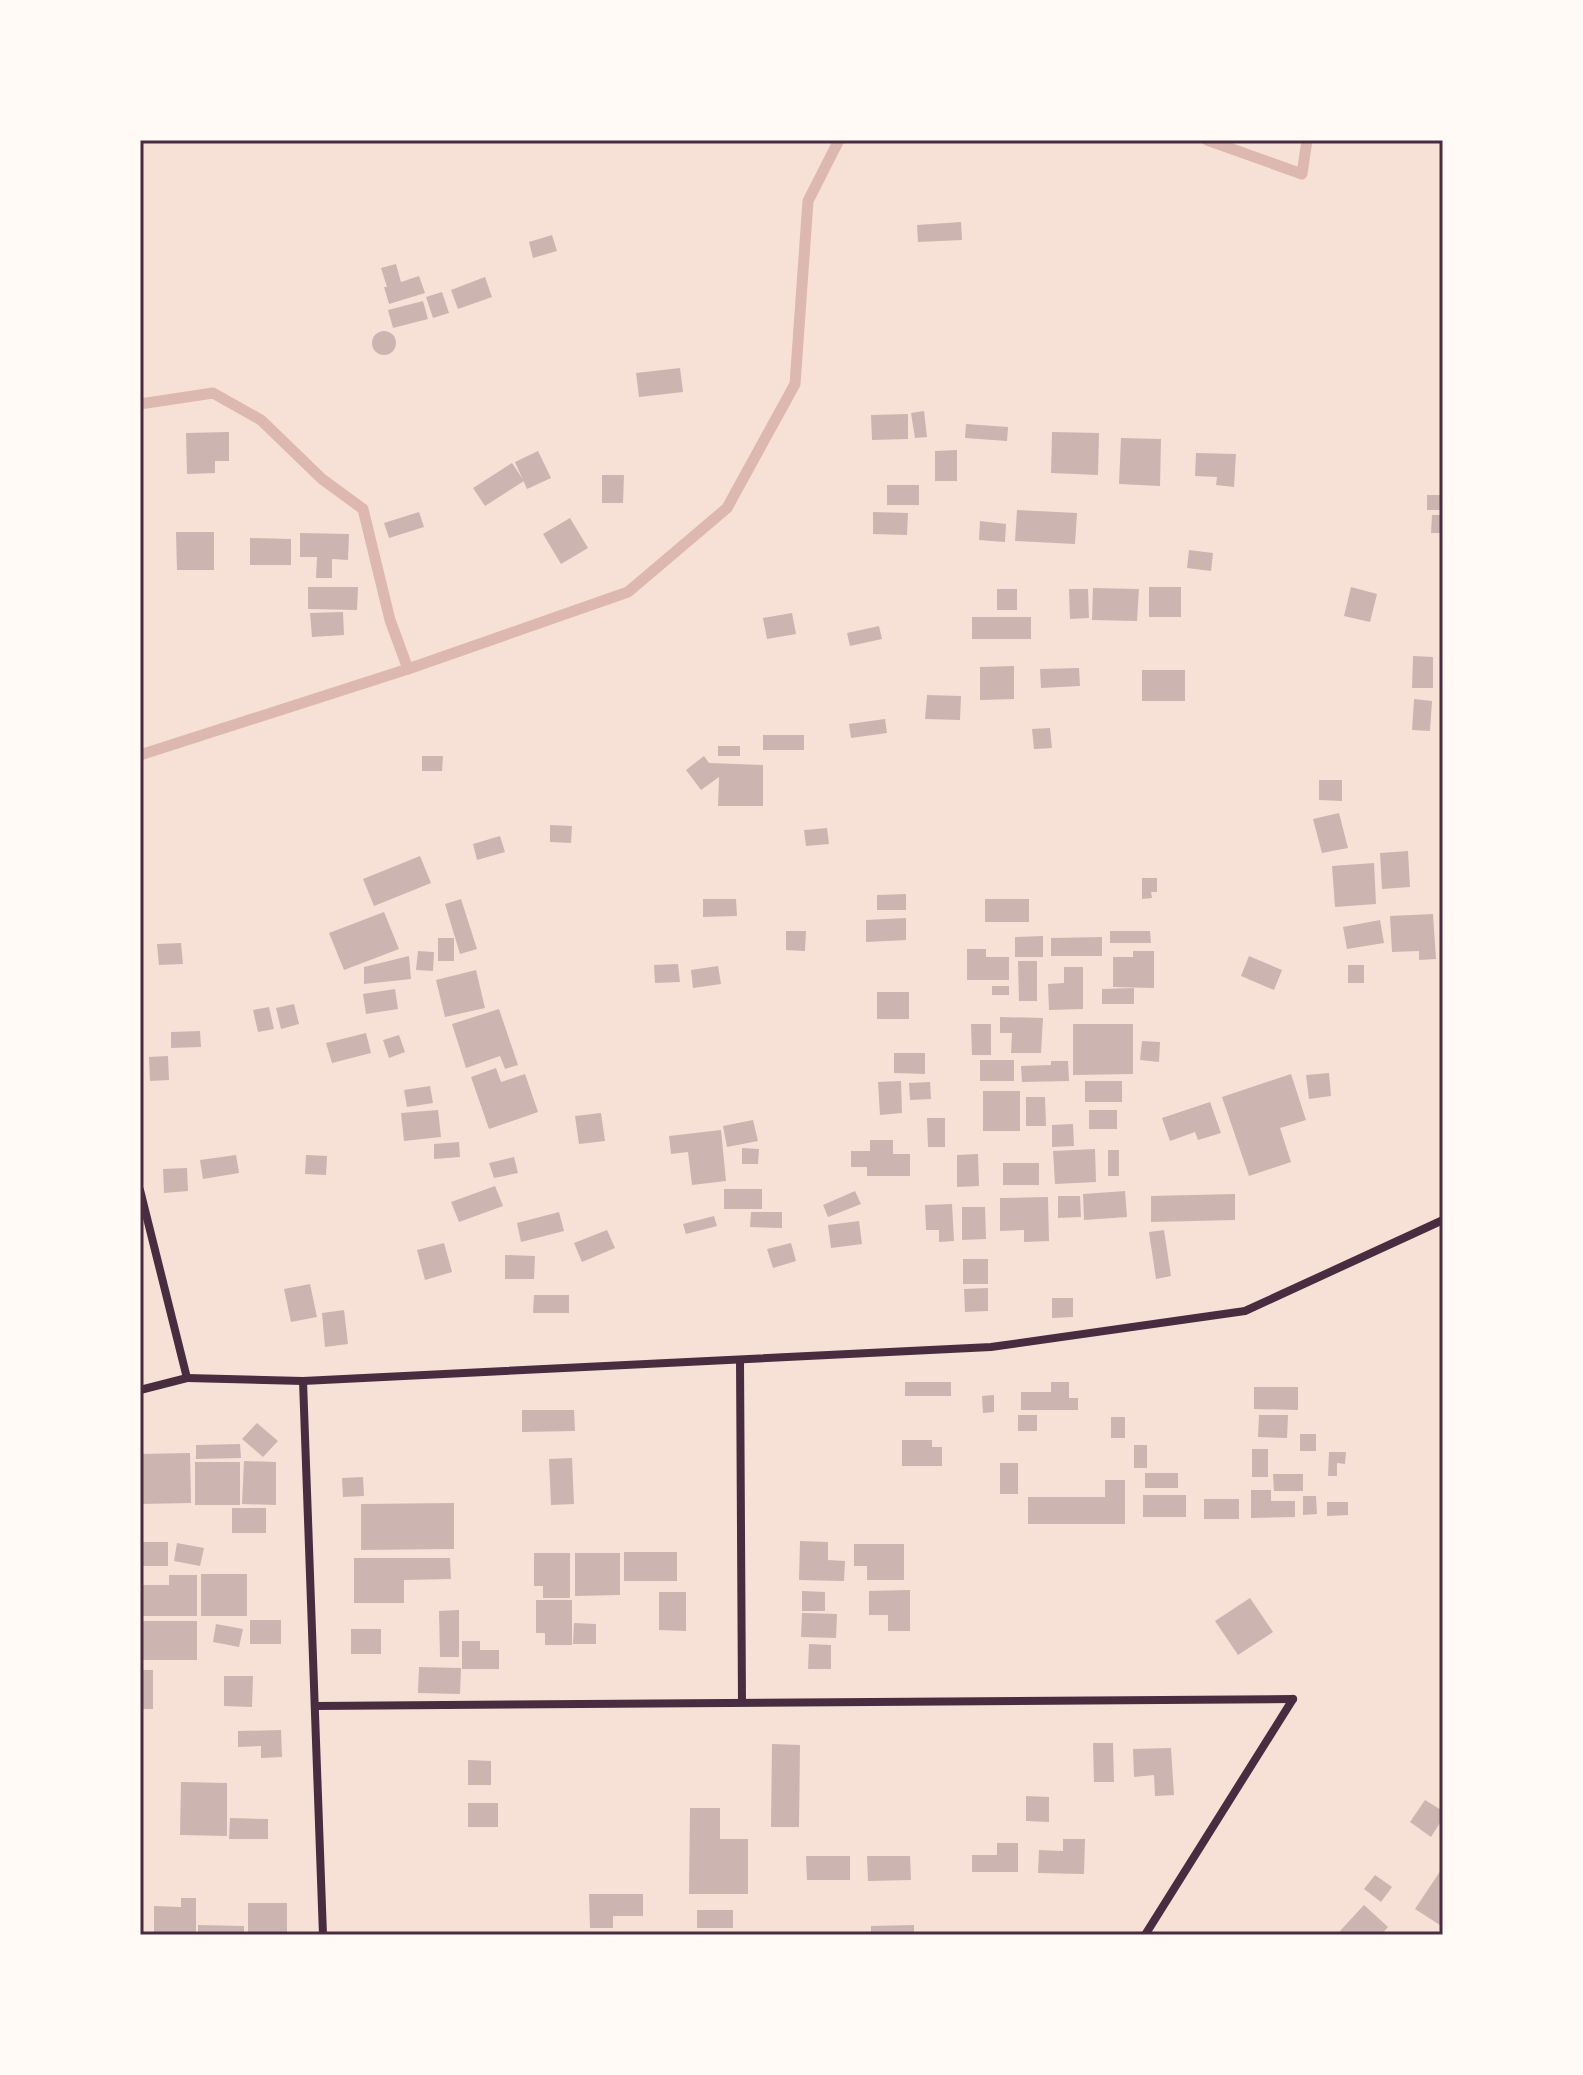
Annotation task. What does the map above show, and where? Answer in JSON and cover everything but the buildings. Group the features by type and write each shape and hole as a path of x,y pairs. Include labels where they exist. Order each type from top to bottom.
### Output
{"street":[{"path":"140,1190 187,1378"},
{"path":"140,1390 187,1378 303,1381 991,1347 1245,1311 1443,1220"},
{"path":"740,1360 742,1702"},
{"path":"303,1381 323,1935"},
{"path":"315,1706 1293,1699 1145,1935"}],"waterway":[{"path":"140,755 408,669 628,592 727,508 795,384 808,201 839,140"},
{"path":"1207,140 1302,174 1307,140"},
{"path":"140,404 213,393 261,420 322,479 363,509 390,620 408,669"}]}
